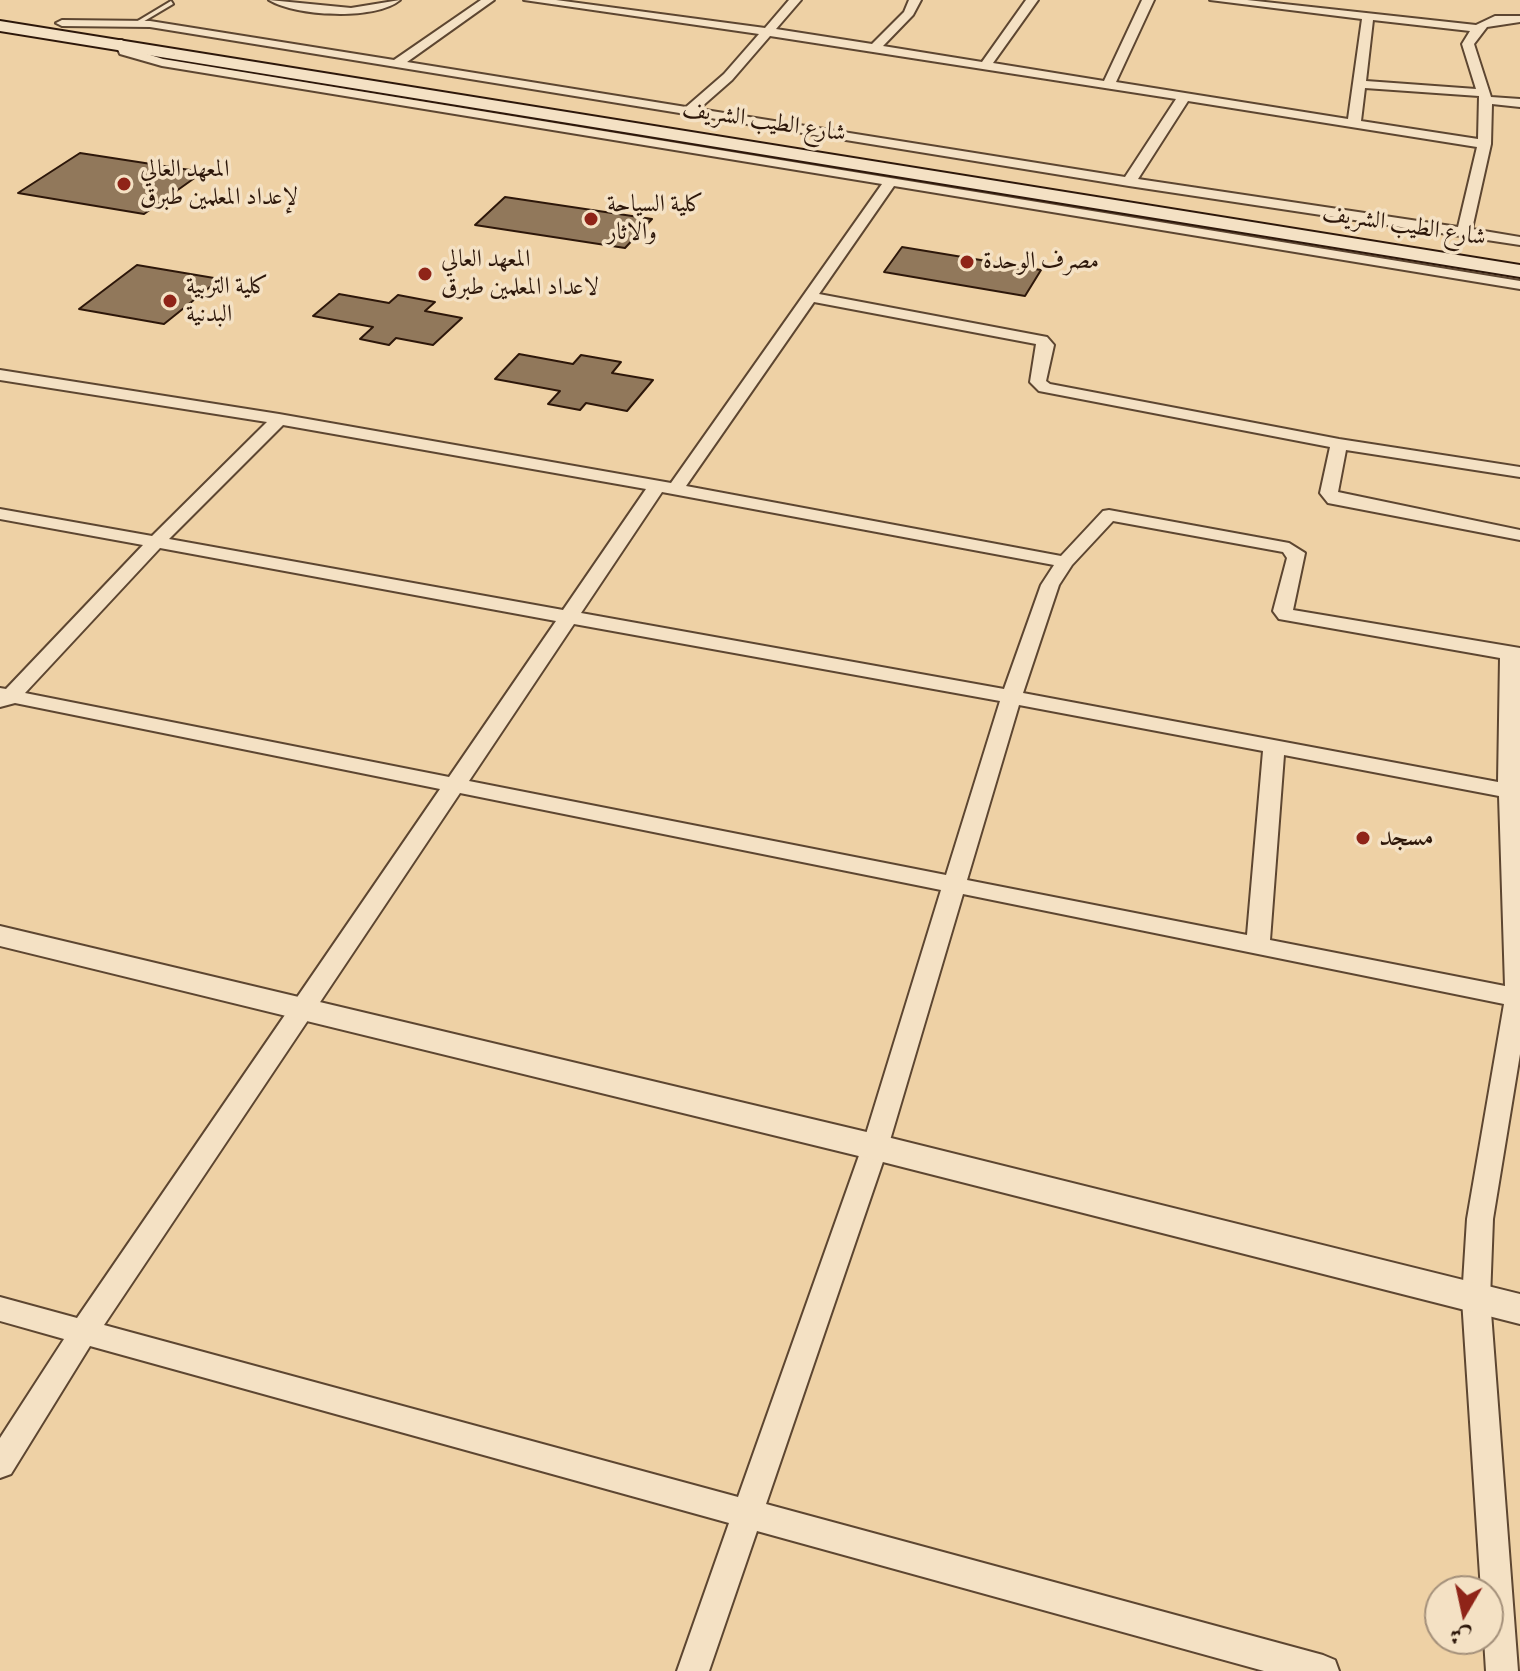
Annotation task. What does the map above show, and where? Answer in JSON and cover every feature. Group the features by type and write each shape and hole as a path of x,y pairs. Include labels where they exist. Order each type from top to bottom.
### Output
{"main road":[{"name":"شارع الطيب الشريف","path":"0,14 118,43 1520,271"},
{"name":"شارع الطيب الشريف","path":"0,26 61,29 1520,256"},
{"path":"0,37 61,29"}],"street":[{"path":"275,0 361,12 379,9 394,0"},
{"path":"396,64 488,0"},
{"path":"530,0 764,31 1484,144"},
{"path":"689,111 728,77 764,31 795,0"},
{"path":"875,48 909,13 915,0"},
{"path":"984,67 1032,0"},
{"path":"1108,86 1148,0"},
{"path":"1216,0 1475,28"},
{"path":"644,15 661,4"},
{"path":"1464,233 1484,144 1485,96 1469,48 1475,28 1489,13 1520,19"},
{"path":"1354,124 1368,15"},
{"path":"61,29 139,22 1129,182 1520,241"},
{"path":"118,43 124,51 162,62 1520,285"},
{"path":"1359,84 1485,96 1520,103"},
{"path":"1129,182 1183,99"},
{"path":"0,1464 84,1331 456,782 570,618 812,297 890,182"},
{"path":"812,297 1041,340 1046,345 1038,382 1045,388 1339,444 1520,472"},
{"path":"0,375 279,419 936,535 1065,562"},
{"path":"4,699 279,419"},
{"path":"1339,444 1329,493 1334,499 1520,535"},
{"path":"0,514 153,545 1274,745 1508,791"},
{"path":"693,1671 875,1147 1011,697 1050,585 1065,562 1109,515 1289,548 1296,553 1296,558 1283,611 1286,615 1515,654 1508,791 1518,998 1480,1219 1476,1299 1502,1671"},
{"path":"4,699 456,782 953,887 1518,998"},
{"path":"1258,946 1274,745"},
{"path":"0,936 875,1147 1520,1309"},
{"path":"0,1309 750,1511 1323,1671"}],"lane":[{"path":"139,22 171,3"}],"building":[{"path":"80,153 203,172 144,214 18,193"},
{"path":"505,197 652,219 625,248 475,225"},
{"path":"902,247 1041,270 1025,296 884,272"},
{"path":"137,265 220,279 164,324 79,309"},
{"path":"339,294 389,303 398,295 435,302 425,311 462,318 433,345 396,338 389,345 360,339 373,327 313,316"},
{"path":"519,354 573,364 581,355 621,362 612,373 653,380 627,411 586,403 580,410 548,404 560,391 495,379"}],"place":[{"name":"المعهد العالي لإعداد المعلمين طبرق","path":"124,184"},
{"name":"كلية السياحة والاثار","path":"591,219"},
{"name":"مصرف الوحدة","path":"967,262"},
{"name":"المعهد العالي لاعداد المعلمين طبرق","path":"425,274"},
{"name":"كلية التربية البدنية","path":"170,301"},
{"name":"مسجد","path":"1363,838"}]}
